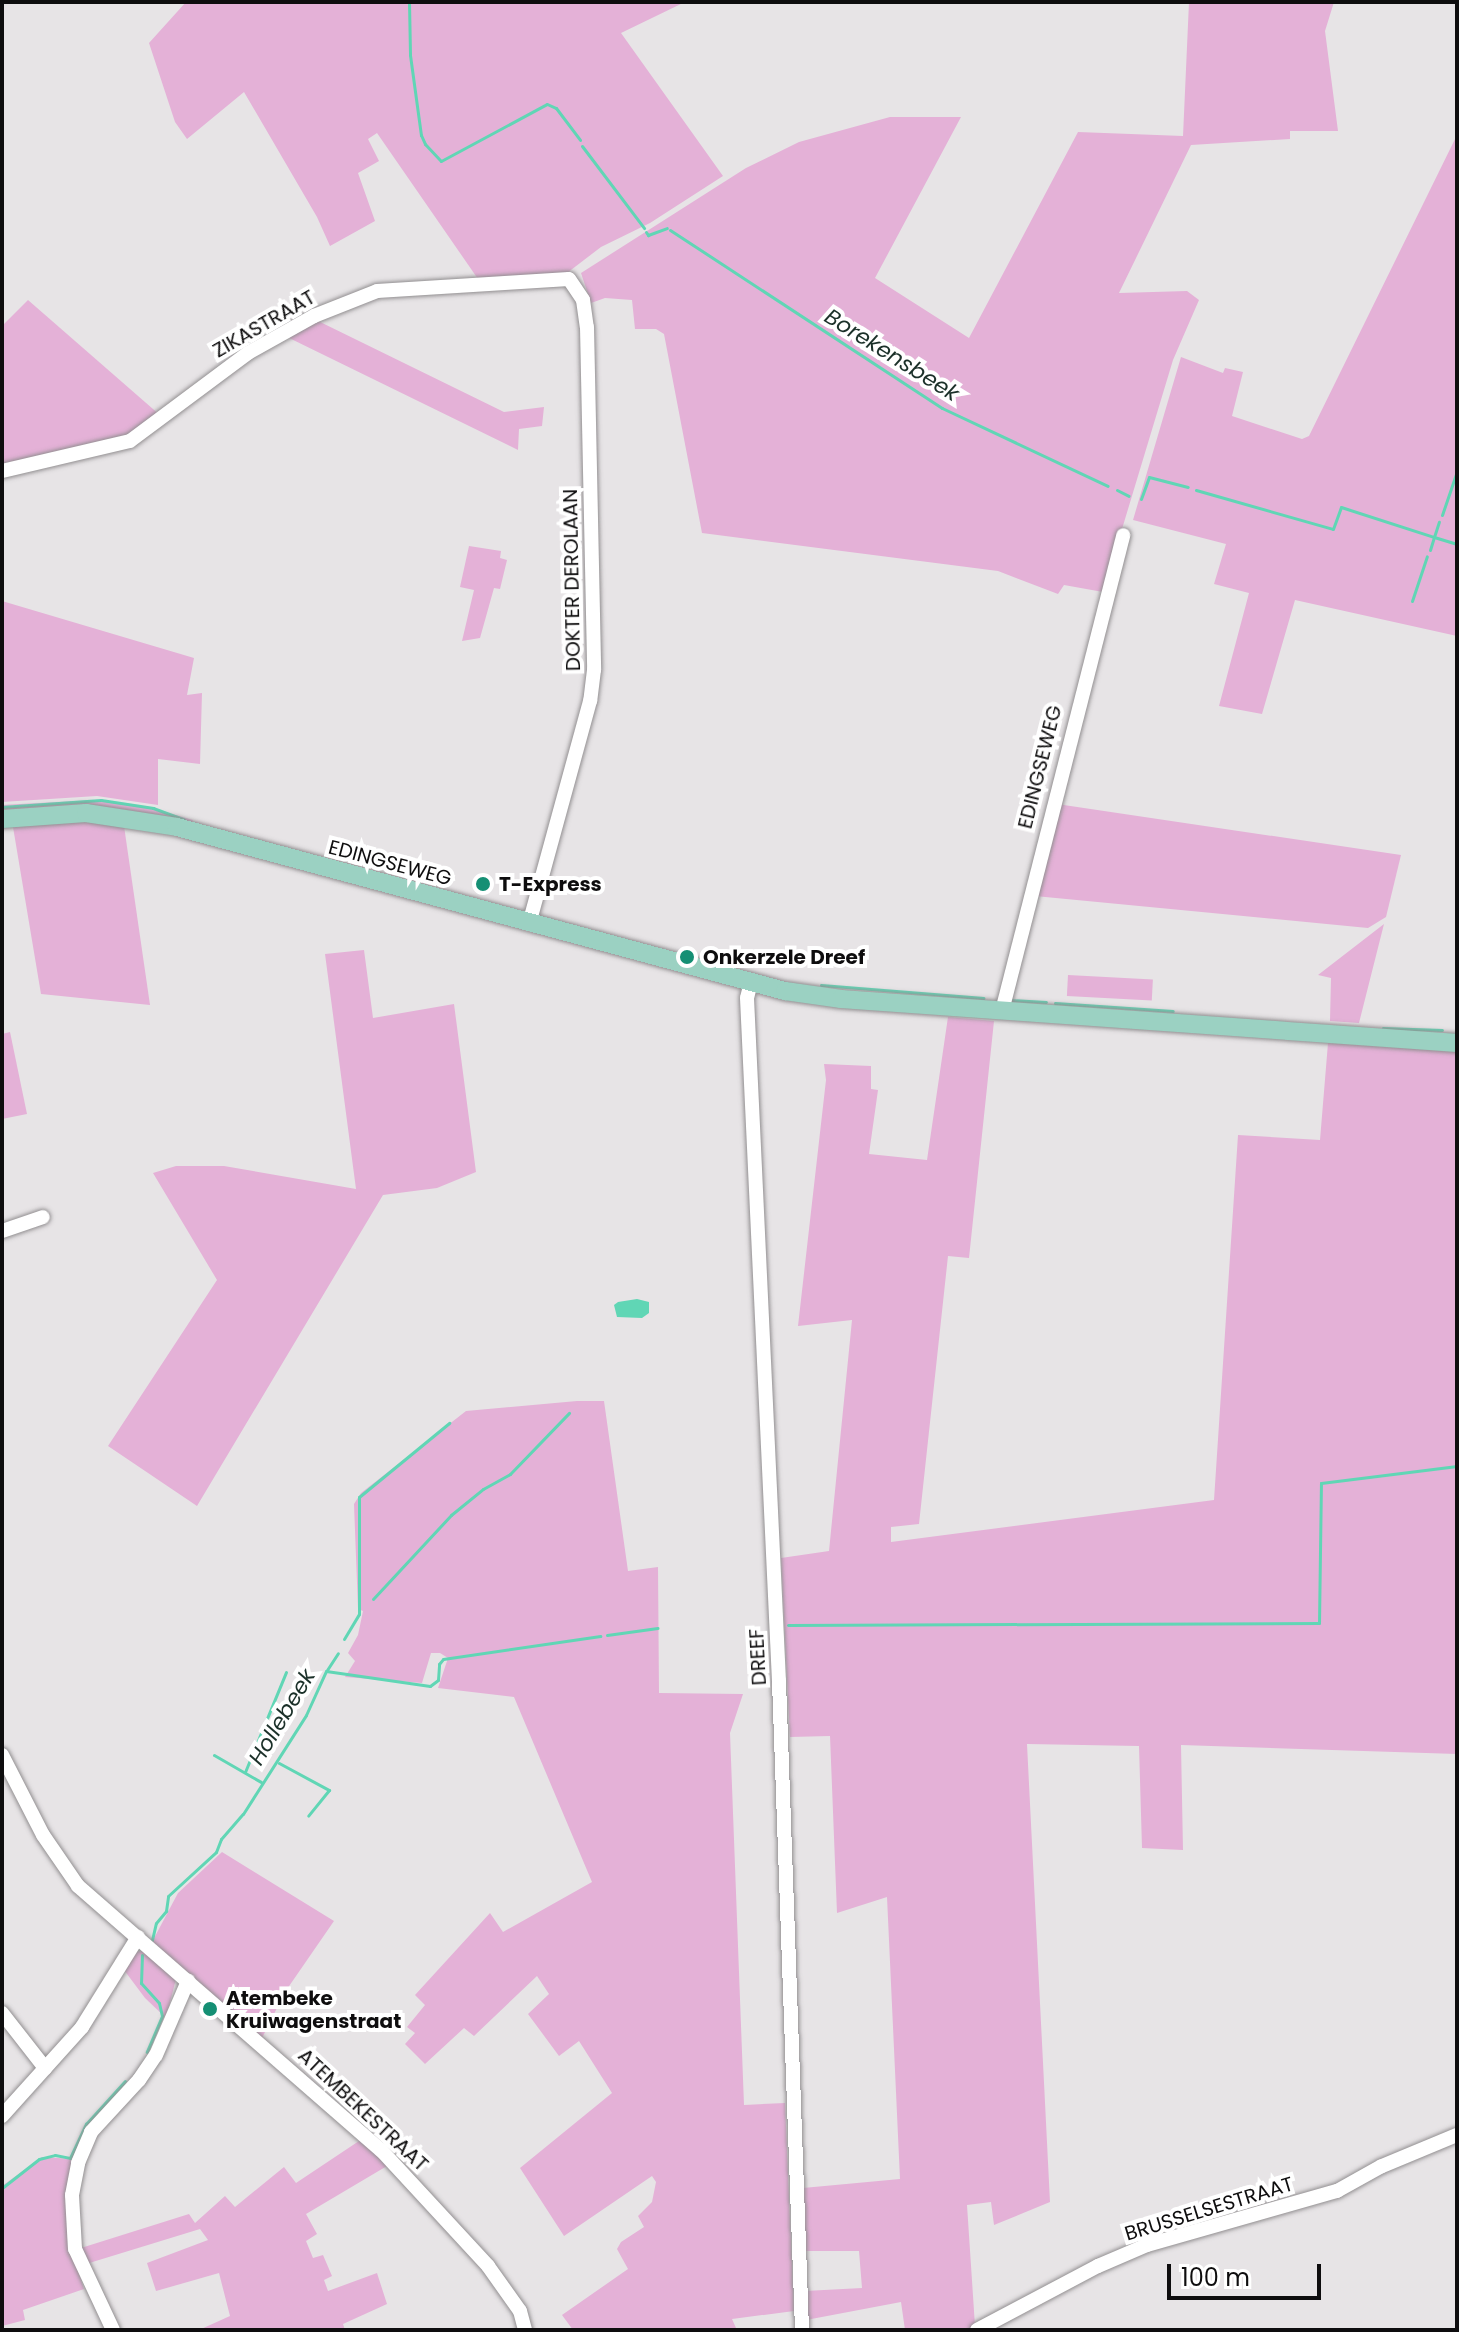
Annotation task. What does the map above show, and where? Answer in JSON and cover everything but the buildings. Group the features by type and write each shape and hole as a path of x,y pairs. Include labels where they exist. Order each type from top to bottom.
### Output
{"main road":[{"name":"EDINGSEWEG","path":"2,819 86,813 144,820 751,982 841,999 1457,1043"}],"street":[{"name":"ZIKASTRAAT","path":"2,471 130,441 248,353 314,316 377,291 569,279"},
{"name":"DOKTER DEROLAAN","path":"529,924 590,701 594,670 587,327 583,300 569,279"},
{"name":"EDINGSEWEG","path":"1002,1011 1123,535"},
{"name":"DREEF","path":"751,982 747,998 780,1691 802,2330"},
{"path":"2,1231 43,1217"},
{"name":"ATEMBEKESTRAAT","path":"2,1755 64,1869 391,2160 488,2266 520,2311 525,2330"},
{"path":"2,2116 82,2027 138,1937"},
{"path":"113,2330 75,2249 72,2195 78,2163 91,2132 139,2080 156,2055 188,1981"},
{"path":"2,2013 45,2068"},
{"name":"BRUSSELSESTRAAT","path":"977,2330 1098,2266 1147,2245 1337,2191 1382,2166 1457,2135"}],"shaded area":[{"path":"186,2 685,2 621,33 723,176 650,223 601,247 567,273 478,279 377,133 368,139 379,161 358,173 375,221 330,246 317,217 244,92 187,139 175,122 149,43"},
{"path":"1189,2 1334,2 1325,31 1338,131 1290,131 1290,139 1191,145 1119,293 1187,291 1199,300 1173,360 1103,592 1064,585 1058,594 998,571 702,533 664,334 656,329 635,329 632,300 605,298 591,303 581,273 746,168 799,142 890,117 961,117 875,278 969,338 1078,132 1183,136"},
{"path":"1457,135 1457,636 1295,600 1262,714 1219,706 1249,593 1214,584 1226,544 1133,520 1181,357 1223,373 1225,368 1243,372 1232,416 1302,439 1309,436"},
{"path":"28,300 161,416 132,437 2,467 2,326"},
{"path":"312,318 504,412 544,407 542,426 519,429 518,450 283,335"},
{"path":"469,546 501,551 500,558 507,560 500,589 494,588 480,638 462,641 474,590 460,587"},
{"path":"2,601 194,658 187,695 202,693 200,764 158,759 158,805 97,796 2,802"},
{"path":"97,800 147,807 193,820 191,823 2,814 2,805"},
{"path":"1057,804 1401,855 1386,917 1368,928 1035,896"},
{"path":"83,822 124,826 150,1005 41,994 13,827"},
{"path":"1384,924 1359,1023 1330,1021 1331,978 1318,975"},
{"path":"364,950 373,1018 454,1004 476,1172 437,1188 383,1195 197,1506 108,1446 217,1280 153,1173 176,1166 224,1166 356,1189 325,954"},
{"path":"1068,975 1153,979 1152,1000 1067,996"},
{"path":"948,1017 994,1021 969,1258 948,1256 919,1524 891,1527 891,1542 1214,1500 1238,1135 1320,1140 1328,1043 1457,1052 1457,1754 1181,1745 1183,1850 1142,1848 1139,1746 1027,1744 1050,2202 994,2225 991,2202 967,2205 975,2326 967,2330 905,2330 901,2302 806,2320 805,2291 862,2288 859,2251 805,2251 803,2188 900,2179 887,1897 837,1913 830,1736 790,1737 781,1558 829,1551 852,1320 798,1326 826,1080 824,1064 871,1066 871,1089 878,1090 869,1154 927,1160"},
{"path":"10,1032 27,1114 2,1119 2,1034"},
{"path":"637,1299 649,1302 649,1313 642,1318 617,1317 614,1305"},
{"path":"604,1401 628,1571 658,1567 659,1693 743,1694 730,1733 744,2105 785,2103 794,2311 732,2319 736,2328 732,2330 573,2330 562,2315 628,2269 617,2249 621,2242 644,2227 638,2216 652,2202 656,2182 652,2176 564,2236 520,2168 612,2093 579,2041 559,2056 528,2014 549,1994 537,1976 474,2036 464,2028 425,2064 405,2044 415,2033 407,2027 425,2005 415,1995 490,1913 503,1932 592,1882 514,1697 438,1688 448,1658 440,1653 431,1653 422,1683 345,1677 355,1661 348,1653 358,1635 363,1611 358,1609 354,1504 361,1493 466,1411"},
{"path":"222,1852 334,1921 285,1992 262,2038 152,1942 178,1893"},
{"path":"143,1951 176,1979 166,2018 145,1998 124,1970 135,1952"},
{"path":"362,2139 387,2166 306,2214 317,2234 306,2241 313,2258 323,2255 332,2276 324,2280 328,2291 377,2273 387,2304 343,2324 345,2330 199,2330 230,2316 219,2273 156,2291 147,2263 208,2240 200,2229 86,2264 81,2248 189,2214 195,2223 225,2196 235,2207 284,2167 296,2183"},
{"path":"42,2157 74,2159 67,2236 84,2289 23,2310 25,2320 2,2326 2,2186"}],"waterway":[{"name":"Borekensbeek","path":"409,2 410,55 421,135 441,161 547,104 556,108 580,140"},
{"name":"Borekensbeek","path":"582,146 644,228"},
{"name":"Borekensbeek","path":"646,232 648,235 667,228"},
{"name":"Borekensbeek","path":"670,230 942,408 1108,486"},
{"name":"Borekensbeek","path":"1442,515 1457,471"},
{"name":"Borekensbeek","path":"1141,499 1149,477 1188,487"},
{"name":"Borekensbeek","path":"1117,490 1129,496"},
{"name":"Borekensbeek","path":"1196,490 1333,529 1341,507 1434,537 1439,522"},
{"path":"1430,550 1434,537 1457,544"},
{"path":"1412,601 1427,556"},
{"path":"2,807 101,800 153,808 184,819"},
{"path":"821,985 983,998"},
{"path":"1010,1000 1046,1002"},
{"path":"1055,1003 1173,1011"},
{"path":"1383,1028 1442,1030"},
{"path":"373,1599 451,1515 483,1489 510,1474 569,1413"},
{"path":"344,1639 359,1614 359,1497 449,1423"},
{"path":"788,1625 1319,1623 1321,1483 1457,1466"},
{"name":"Hollebeek","path":"607,1635 658,1628"},
{"name":"Hollebeek","path":"152,1940 156,1923 166,1911 168,1896 216,1852 221,1839 243,1814 306,1715 326,1671 430,1686 438,1680 439,1664 443,1659 600,1636"},
{"path":"327,1670 338,1653"},
{"path":"245,1772 286,1672"},
{"path":"214,1755 261,1782"},
{"path":"279,1763 329,1790 308,1816"},
{"name":"Hollebeek","path":"142,1955 141,1983 159,2003 162,2016 147,2052"},
{"name":"Hollebeek","path":"2,2188 39,2159 55,2155 70,2158 86,2124 125,2081"}],"place":[{"name":"T-Express","path":"483,884"},
{"name":"Onkerzele Dreef","path":"687,957"},
{"name":"Atembeke Kruiwagenstraat","path":"210,2009"}]}
